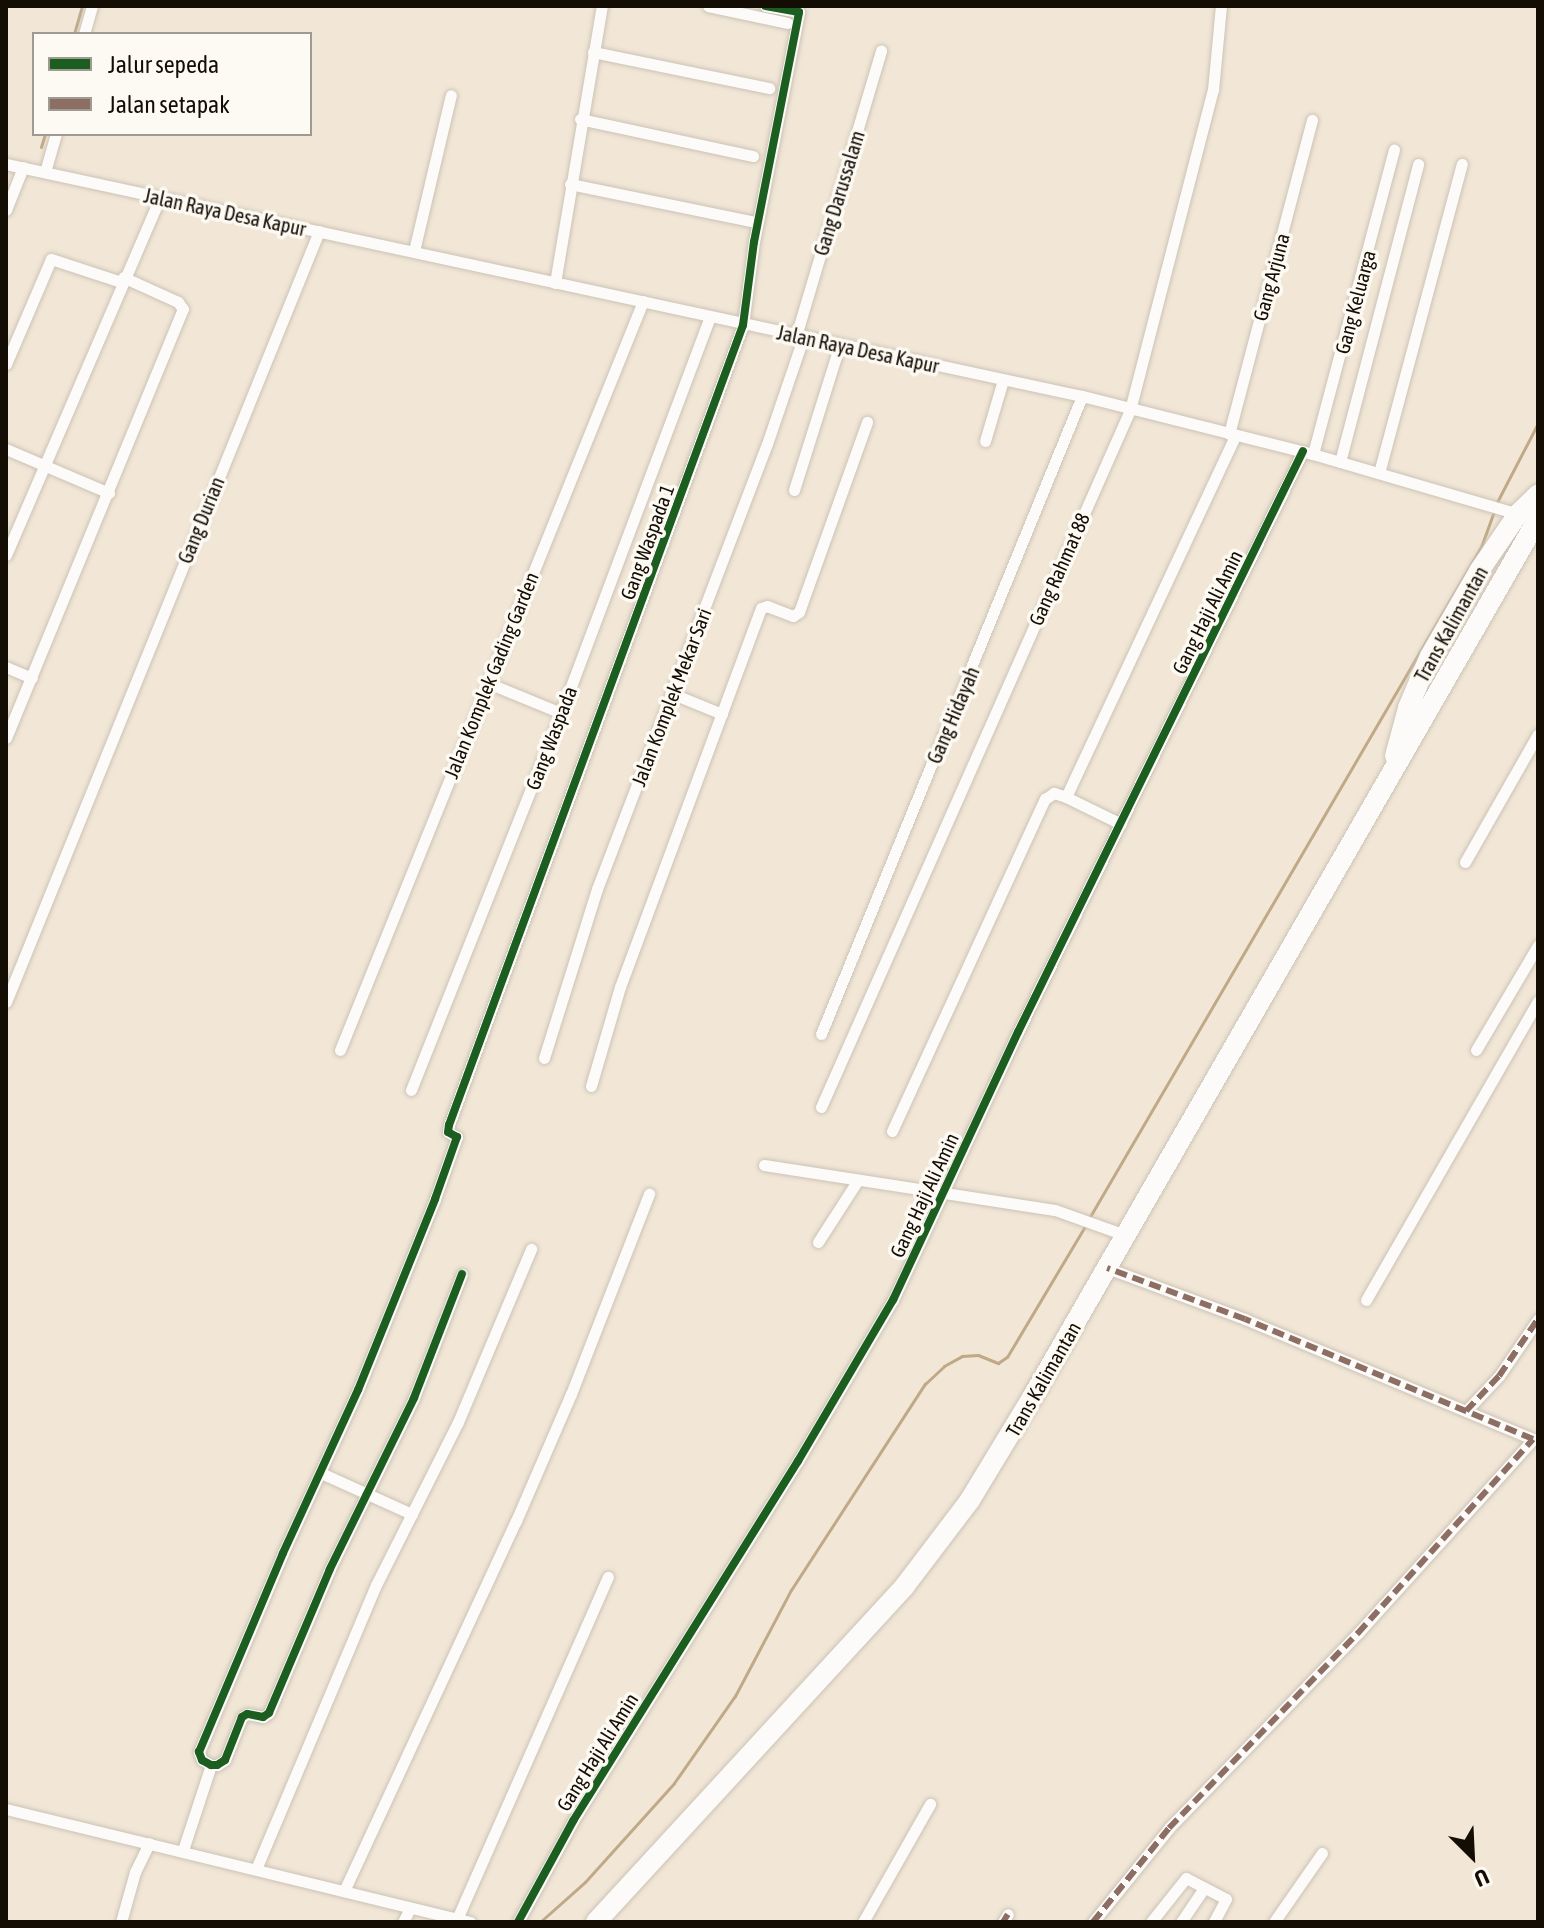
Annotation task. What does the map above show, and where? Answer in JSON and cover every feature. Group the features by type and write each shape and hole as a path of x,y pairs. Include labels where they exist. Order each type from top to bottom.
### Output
{"highway":[{"name":"Trans Kalimantan","path":"596,1922 861,1635 936,1547 1005,1445 1283,965 1393,767 1417,682 1479,571 1531,518 1538,495"}],"street":[{"path":"85,32 92,6"},
{"path":"555,283 580,119 602,6"},
{"path":"708,6 787,23"},
{"name":"Gang Waspada 1","path":"321,1473 444,1174 457,1137 448,1132 449,1125 743,325 754,242 799,12 766,6"},
{"name":"Gang Rahmat 88","path":"821,1107 1130,410 1213,90 1221,6"},
{"name":"Gang Darussalam","path":"800,337 881,50"},
{"path":"593,52 769,88"},
{"path":"414,251 451,95"},
{"path":"580,119 753,156"},
{"name":"Gang Arjuna","path":"1066,797 1232,435 1312,120"},
{"path":"45,172 55,136"},
{"name":"Gang Keluarga","path":"1308,452 1394,150"},
{"name":"Jalan Raya Desa Kapur","path":"6,164 159,200 414,251 743,325 1082,396 1308,452 1531,518"},
{"path":"1340,462 1418,164"},
{"path":"1379,473 1462,164"},
{"path":"6,210 23,167"},
{"path":"570,184 751,221"},
{"path":"6,555 122,279 159,200"},
{"name":"Gang Durian","path":"6,1002 319,231"},
{"path":"6,364 51,259 122,279 178,302 183,309 6,738"},
{"name":"Jalan Komplek Gading Garden","path":"340,1050 643,301"},
{"name":"Gang Waspada","path":"411,1090 561,713 710,317"},
{"name":"Jalan Komplek Mekar Sari","path":"544,1058 597,889 767,444 800,337"},
{"path":"794,490 840,344"},
{"path":"985,441 1003,380"},
{"name":"Gang Hidayah","path":"821,1034 1082,396"},
{"path":"591,1086 620,987 761,608 767,606 793,616 799,612 867,422"},
{"path":"6,449 109,493"},
{"name":"Gang Haji Ali Amin","path":"518,1922 573,1821 871,1340 945,1193 1012,1044 1308,452"},
{"path":"6,667 32,678"},
{"path":"488,683 561,713"},
{"path":"673,694 722,714"},
{"path":"1465,862 1538,734"},
{"path":"892,1131 1045,799 1054,793 1121,824"},
{"path":"1476,1050 1538,945"},
{"path":"1366,1300 1538,1001"},
{"path":"764,1165 1055,1210 1125,1235"},
{"path":"818,1242 858,1180"},
{"path":"344,1891 522,1507 571,1394 649,1194"},
{"path":"256,1869 376,1585 458,1422 531,1249"},
{"path":"1093,1922 1169,1828 1358,1633 1536,1440 1245,1319 1107,1268"},
{"path":"412,1514 366,1494 321,1473 199,1752 202,1760 211,1765 225,1760 242,1717 247,1714 263,1717 269,1713 366,1494 414,1398 462,1274"},
{"path":"1466,1411 1499,1376 1538,1319"},
{"path":"457,1919 608,1577"},
{"path":"183,1850 211,1765"},
{"path":"863,1922 930,1804"},
{"path":"6,1809 470,1922"},
{"path":"121,1922 135,1872 149,1843"},
{"path":"1274,1922 1322,1853"},
{"path":"1151,1922 1181,1879 1186,1878 1226,1899 1214,1922"},
{"path":"1181,1922 1204,1888"},
{"path":"403,1922 410,1908"}],"waterway":[{"path":"75,32 82,6"},
{"path":"41,147 44,136"},
{"path":"1496,504 1538,423"},
{"path":"1088,1220 1481,547 1494,512"},
{"path":"540,1922 585,1882 674,1783 735,1696 791,1590 925,1384 944,1366 962,1356 978,1355 998,1363 1007,1357 1085,1226"}],"marked path":[{"path":"1093,1922 1169,1828 1358,1633 1533,1439 1245,1319 1107,1268"},
{"path":"1466,1411 1499,1376 1538,1319"},
{"path":"1003,1922 1008,1914"}],"cycle path":[{"path":"462,1274 414,1398 330,1569 269,1713 263,1717 247,1714 242,1717 225,1760 211,1765 202,1760 199,1752 283,1553 358,1390 435,1199 457,1137 448,1132 449,1125 743,325 754,242 799,12 766,6"},
{"path":"518,1922 573,1821 798,1461 893,1300 1018,1032 1303,451"}]}
